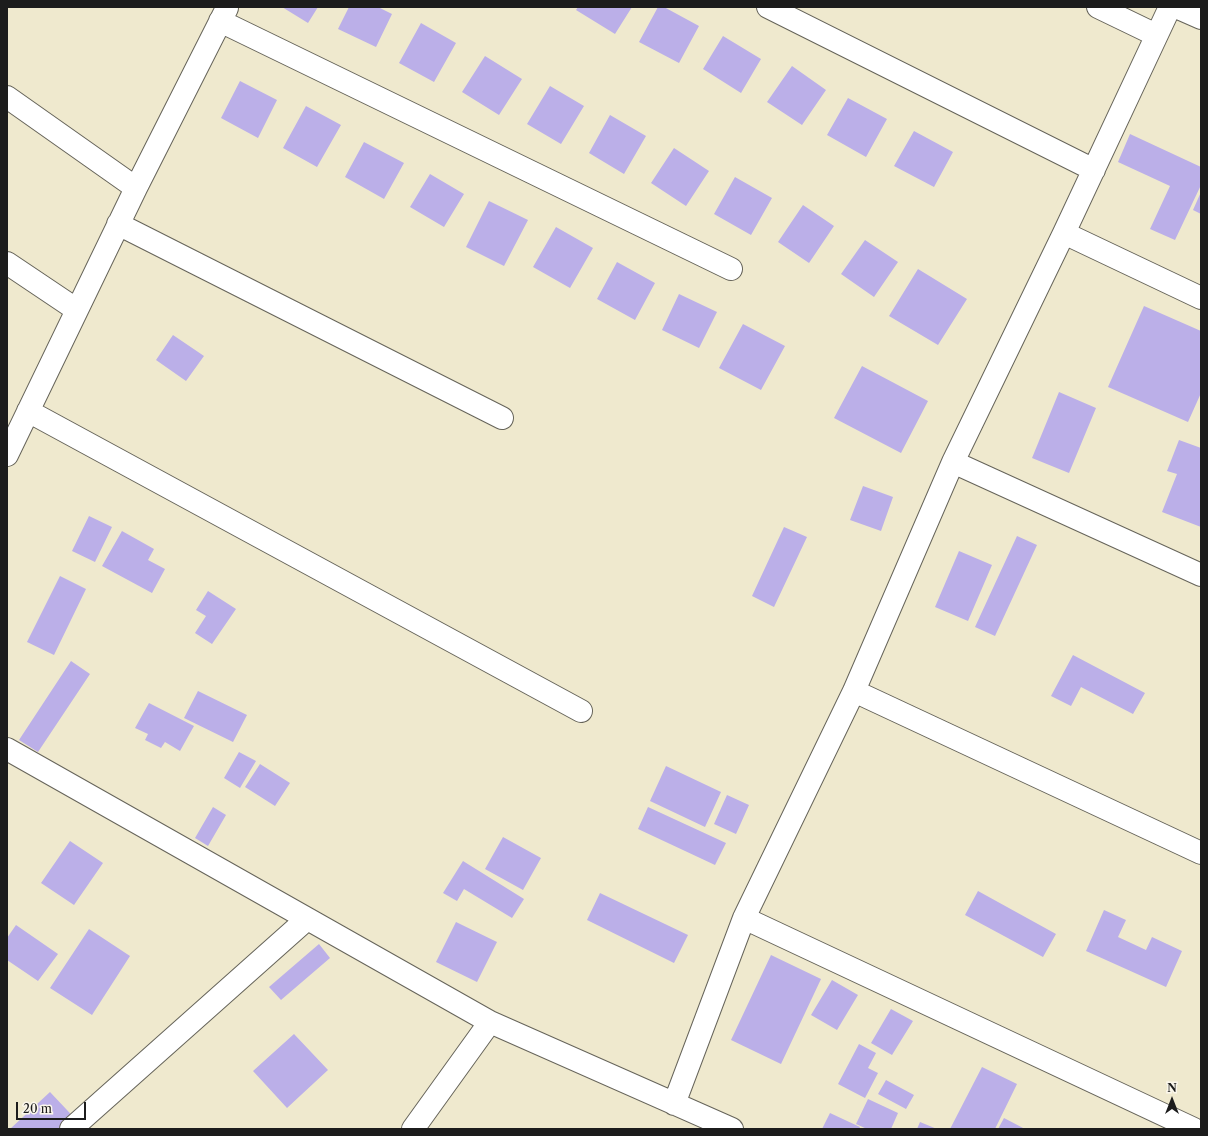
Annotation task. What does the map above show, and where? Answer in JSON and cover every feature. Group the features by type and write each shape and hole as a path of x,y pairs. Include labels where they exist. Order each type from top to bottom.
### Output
{"street":[{"path":"768,7 1094,170"},
{"path":"1098,7 1156,35"},
{"path":"674,1104 744,918 854,691 953,462 1064,233 1170,7"},
{"path":"1176,7 1201,18"},
{"path":"7,455 118,224 223,14 730,269"},
{"path":"7,97 136,188"},
{"path":"118,224 502,418"},
{"path":"1064,233 1201,298"},
{"path":"7,263 77,310"},
{"path":"28,411 581,711"},
{"path":"953,462 1201,575"},
{"path":"854,691 1201,853"},
{"path":"7,749 490,1022 674,1104 718,1127"},
{"path":"744,918 1194,1129"},
{"path":"72,1129 306,919"},
{"path":"413,1129 490,1022"}],"building":[{"path":"282,7 318,7 308,23"},
{"path":"349,7 378,7 392,14 376,47 338,29"},
{"path":"578,7 632,7 615,34 576,10"},
{"path":"658,7 664,7 699,26 679,63 639,42"},
{"path":"421,23 456,43 434,82 399,63"},
{"path":"723,36 761,59 741,93 703,69"},
{"path":"485,56 522,79 499,115 462,92"},
{"path":"792,66 826,90 802,125 767,102"},
{"path":"240,81 277,100 258,138 221,118"},
{"path":"550,86 584,106 561,144 527,124"},
{"path":"848,98 887,119 866,157 827,135"},
{"path":"306,106 341,125 317,167 283,148"},
{"path":"610,115 646,136 624,174 589,153"},
{"path":"914,131 953,152 934,187 894,166"},
{"path":"1130,134 1201,167 1201,185 1175,240 1150,229 1170,186 1118,162"},
{"path":"364,142 404,163 384,199 345,177"},
{"path":"674,148 709,171 686,206 651,183"},
{"path":"430,174 464,194 444,227 410,207"},
{"path":"735,177 772,198 751,235 714,214"},
{"path":"1201,192 1201,214 1193,210"},
{"path":"489,201 528,220 504,266 466,247"},
{"path":"803,205 834,226 809,263 778,242"},
{"path":"556,227 593,248 570,288 533,267"},
{"path":"865,240 898,262 874,297 841,274"},
{"path":"617,262 655,283 635,320 597,299"},
{"path":"918,269 967,299 938,345 889,316"},
{"path":"679,294 717,312 699,348 662,330"},
{"path":"1144,306 1201,331 1201,393 1188,422 1108,387"},
{"path":"743,324 785,346 761,390 719,368"},
{"path":"173,335 204,356 186,381 156,360"},
{"path":"862,366 928,401 901,453 834,418"},
{"path":"1059,392 1096,408 1069,473 1032,458"},
{"path":"1179,440 1201,448 1201,527 1162,512 1177,474 1167,471"},
{"path":"863,486 893,497 881,531 850,520"},
{"path":"89,516 112,527 95,562 72,551"},
{"path":"784,527 807,537 774,607 752,596"},
{"path":"122,531 154,549 148,560 165,569 152,593 102,566"},
{"path":"1017,536 1037,545 995,636 975,627"},
{"path":"959,551 992,565 968,621 935,607"},
{"path":"60,576 86,589 54,655 27,642"},
{"path":"208,591 236,609 212,644 195,633 206,616 196,610"},
{"path":"1073,655 1145,693 1133,714 1081,687 1071,706 1051,696"},
{"path":"71,661 90,674 38,752 19,740"},
{"path":"198,691 247,715 233,742 184,718"},
{"path":"149,703 194,726 180,751 165,742 161,748 145,740 148,734 135,728"},
{"path":"239,752 256,761 240,788 224,778"},
{"path":"260,764 290,783 275,806 245,787"},
{"path":"666,766 721,792 705,827 650,801"},
{"path":"727,795 749,805 736,834 714,824"},
{"path":"213,807 226,815 208,846 195,838"},
{"path":"648,807 726,843 715,865 638,829"},
{"path":"503,837 541,858 523,890 485,869"},
{"path":"70,841 103,863 74,905 41,883"},
{"path":"463,861 524,899 512,918 464,889 457,901 443,893"},
{"path":"978,891 1056,934 1043,957 965,915"},
{"path":"600,893 688,935 674,963 587,920"},
{"path":"1104,910 1126,920 1118,937 1146,950 1152,937 1182,951 1166,987 1086,951"},
{"path":"456,922 497,942 477,982 436,962"},
{"path":"16,925 58,954 38,981 7,960 7,938"},
{"path":"89,929 130,956 92,1015 50,988"},
{"path":"319,944 330,958 281,1000 269,987"},
{"path":"771,955 821,979 781,1064 731,1040"},
{"path":"832,980 858,995 837,1030 811,1015"},
{"path":"891,1009 913,1021 892,1055 871,1043"},
{"path":"294,1034 328,1070 287,1108 253,1071"},
{"path":"859,1044 876,1053 868,1068 878,1073 865,1098 838,1084"},
{"path":"982,1067 1017,1084 995,1129 950,1129"},
{"path":"886,1080 914,1095 906,1109 878,1094"},
{"path":"50,1092 83,1127 81,1129 10,1129"},
{"path":"868,1099 898,1113 891,1129 867,1129 856,1124"},
{"path":"830,1113 860,1127 859,1129 822,1129"},
{"path":"1004,1118 1025,1129 998,1129"},
{"path":"920,1122 937,1129 917,1129"}]}
